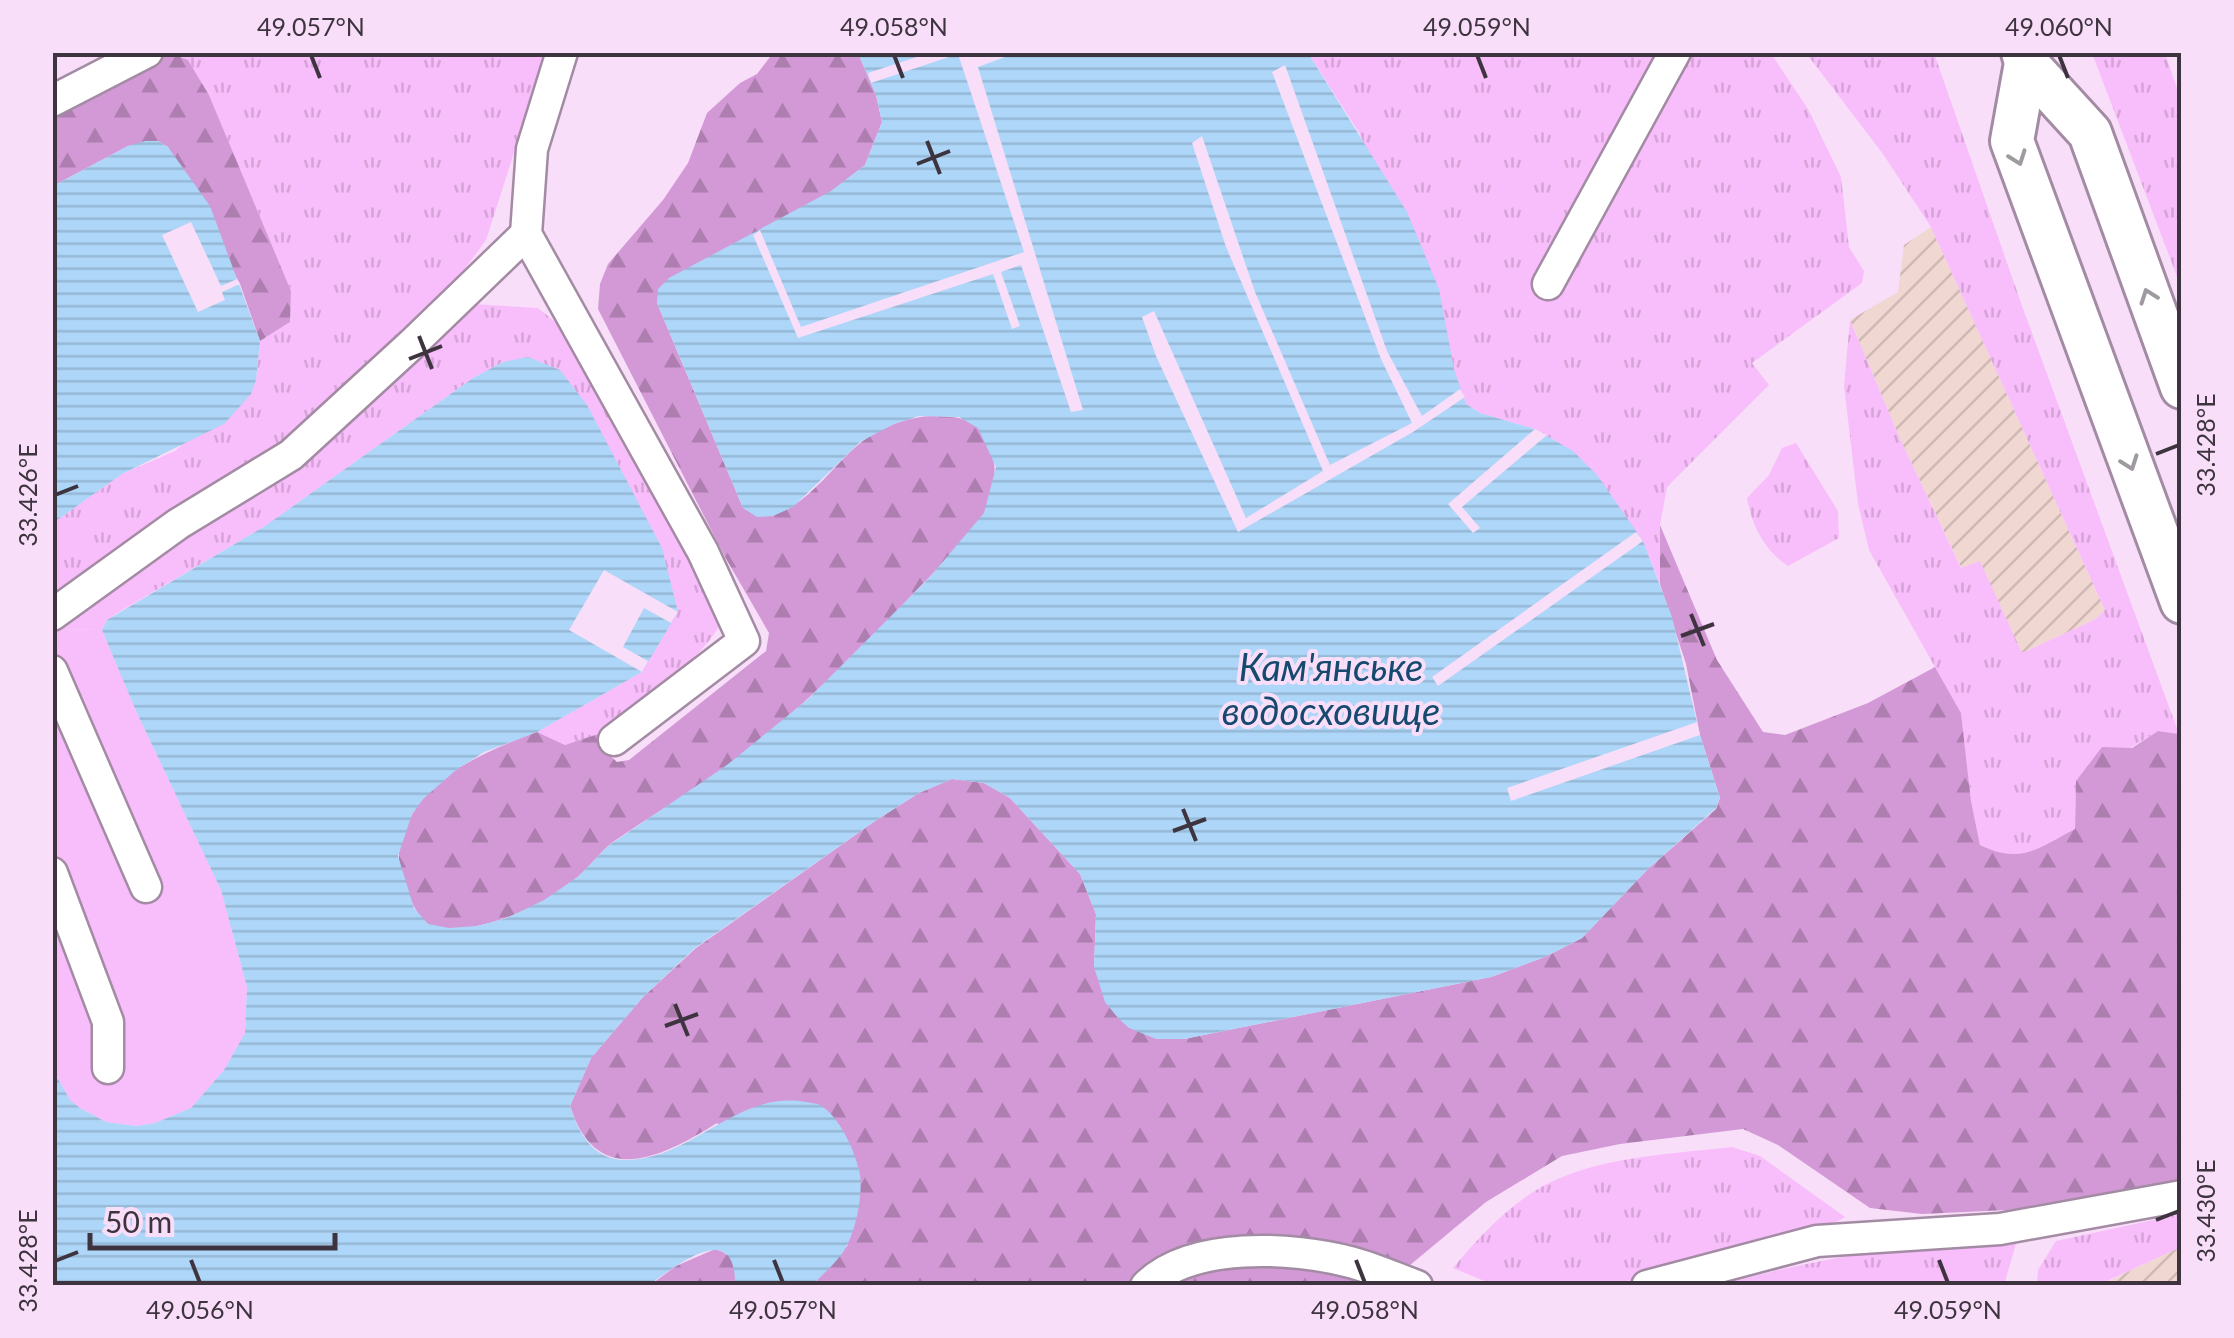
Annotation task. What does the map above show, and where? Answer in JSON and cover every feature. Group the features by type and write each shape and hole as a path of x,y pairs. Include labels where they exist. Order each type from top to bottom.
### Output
{"street":[{"path":"52,101 146,52"},
{"path":"562,52 532,148 526,234 702,552 744,641 614,740"},
{"path":"1548,284 1675,52"},
{"path":"2025,58 2090,133 2182,387"},
{"path":"2025,58 2012,141 2182,602"},
{"path":"52,615 178,524 290,455 413,344 526,234"},
{"path":"52,671 146,887"},
{"path":"52,873 108,1022 108,1068"},
{"path":"1648,1286 1817,1242 2000,1229 2182,1196"},
{"path":"1146,1286 1195,1259 1259,1250 1348,1262 1418,1286"}],"shaded area":[{"path":"1931,227 2105,610 2096,619 2022,653 1980,562 1962,569 1900,439 1850,320 1898,292 1904,245"},
{"path":"2181,1247 2181,1285 2098,1286 2159,1257"}],"green space":[{"path":"1770,52 1808,109 1841,177 1849,247 1864,271 1862,283 1752,363 1769,385 1667,487 1660,525 1660,584 1643,541 1623,514 1535,429 1480,413 1466,404 1360,134 1308,53"},
{"path":"170,53 546,53 486,240 461,274 460,286 472,304 538,308 570,334 589,361 722,621 684,668 627,716 595,735 565,745 537,732 642,672 658,643 503,362 473,378 265,526 107,620 102,630 53,629 53,523 122,474 175,451 256,380 260,341 290,322 291,291 209,95 188,60"},
{"path":"170,53 188,60 209,95 291,291 290,322 260,341 240,284 168,147 158,141 128,146 53,186 53,115"},
{"path":"773,53 858,53 876,95 882,122 865,165 832,191 657,303 743,508 760,514 791,507 875,433 904,421 934,416 967,421 977,427 990,445 995,468 990,502 952,553 870,638 801,705 726,766 613,842 570,883 534,906 475,926 454,929 428,924 408,893 399,856 411,817 437,784 485,753 537,732 565,745 598,734 602,748 617,762 629,760 766,651 769,633 725,557 598,309 600,284 608,264 663,200 688,163 707,113 740,83 757,74"},
{"path":"1806,53 1934,53 2179,734 2158,731 2076,781 2075,829 2029,852 2007,854 1980,845 1961,713 1869,550 1858,504 1844,386 1850,320 1961,568 1980,561 2022,653 2096,619 2105,610 1931,227 1883,154"},
{"path":"2092,53 2165,53 2181,100 2181,287"},
{"path":"1796,443 1838,511 1839,538 1788,566 1760,536 1747,498 1769,475 1782,448"},
{"path":"1660,525 1717,660 1763,732 1785,735 1868,703 1935,667 1961,713 1980,845 2019,854 2040,848 2075,829 2076,781 2102,747 2132,748 2158,731 2179,734 2182,1182 2070,1207 1922,1214 1870,1208 1778,1145 1743,1129 1620,1144 1562,1156 1486,1202 1386,1285 812,1286 848,1245 717,1123 674,1147 633,1159 614,1158 596,1149 582,1132 570,1106 591,1058 643,997 696,948 875,821 919,793 952,779 984,783 1010,798 1080,874 1096,914 1094,967 1184,1039 1491,977 1582,938 1647,870 1716,809 1720,798 1700,735 1686,664 1660,584"},
{"path":"53,629 102,630 221,890 247,987 245,1033 224,1070 191,1108 155,1123 137,1126 106,1122 80,1108 70,1101 53,1068"},
{"path":"1732,1147 1760,1156 1845,1217 1820,1231 1611,1285 1494,1285 1453,1268 1510,1209 1551,1182 1617,1161"},
{"path":"2181,1214 2181,1247 2098,1285 2037,1285 2038,1270 2056,1241"},
{"path":"2018,1237 2004,1285 1717,1286 1866,1253"},
{"path":"715,1249 733,1262 735,1285 649,1286 676,1266"}],"water":[{"name":"Кам'янське водосховище","path":"858,53 1308,53 1407,212 1439,289 1454,369 1466,404 1480,413 1535,429 1573,451 1597,475 1643,541 1672,617 1700,735 1720,798 1716,808 1647,870 1582,938 1547,956 1491,977 1184,1039 1156,1039 1129,1028 1105,1002 1094,967 1096,914 1080,874 1010,798 984,783 952,779 919,793 875,821 695,948 643,997 591,1058 570,1106 589,1144 605,1156 626,1160 672,1149 758,1106 780,1101 805,1102 827,1110 853,1153 859,1170 860,1197 854,1228 844,1251 812,1285 735,1285 733,1265 726,1254 716,1250 689,1258 649,1285 53,1285 52,1068 70,1100 106,1122 137,1126 155,1123 191,1108 224,1070 245,1033 247,987 221,890 136,711 102,630 107,620 265,526 473,378 503,362 528,357 560,370 587,405 662,548 678,612 642,672 537,732 484,752 456,770 412,814 398,856 414,908 428,924 449,928 477,926 507,918 544,900 579,876 608,846 727,765 807,700 929,578 984,513 996,467 978,428 959,417 919,416 860,442 793,507 773,516 757,517 743,508 657,303 658,289 669,278 831,191 865,165 882,122 876,95"},
{"path":"145,141 158,141 168,147 210,206 260,341 256,380 251,394 224,424 122,474 53,523 53,186"}],"pier":[{"path":"929,53 1016,53 978,67 1083,410 1071,412 1021,265 1001,272 1020,326 1012,329 993,274 798,338 753,235 760,230 801,327 1024,252 958,54 871,83 868,73"},
{"path":"1285,65 1387,351 1422,416 1460,389 1465,397 1413,432 1238,532 1156,356 1142,317 1154,311 1246,518 1323,471 1226,247 1192,143 1202,136 1255,292 1330,465 1412,423 1381,359 1272,72"},
{"path":"191,222 221,286 237,279 240,284 222,292 225,300 198,312 162,235"},
{"path":"1535,429 1547,435 1462,507 1480,528 1473,533 1448,504"},
{"path":"1636,532 1643,541 1438,686 1432,677"},
{"path":"604,570 678,612 671,623 644,608 623,647 648,661 642,672 569,630"},
{"path":"1697,722 1700,735 1511,801 1507,788"}]}
